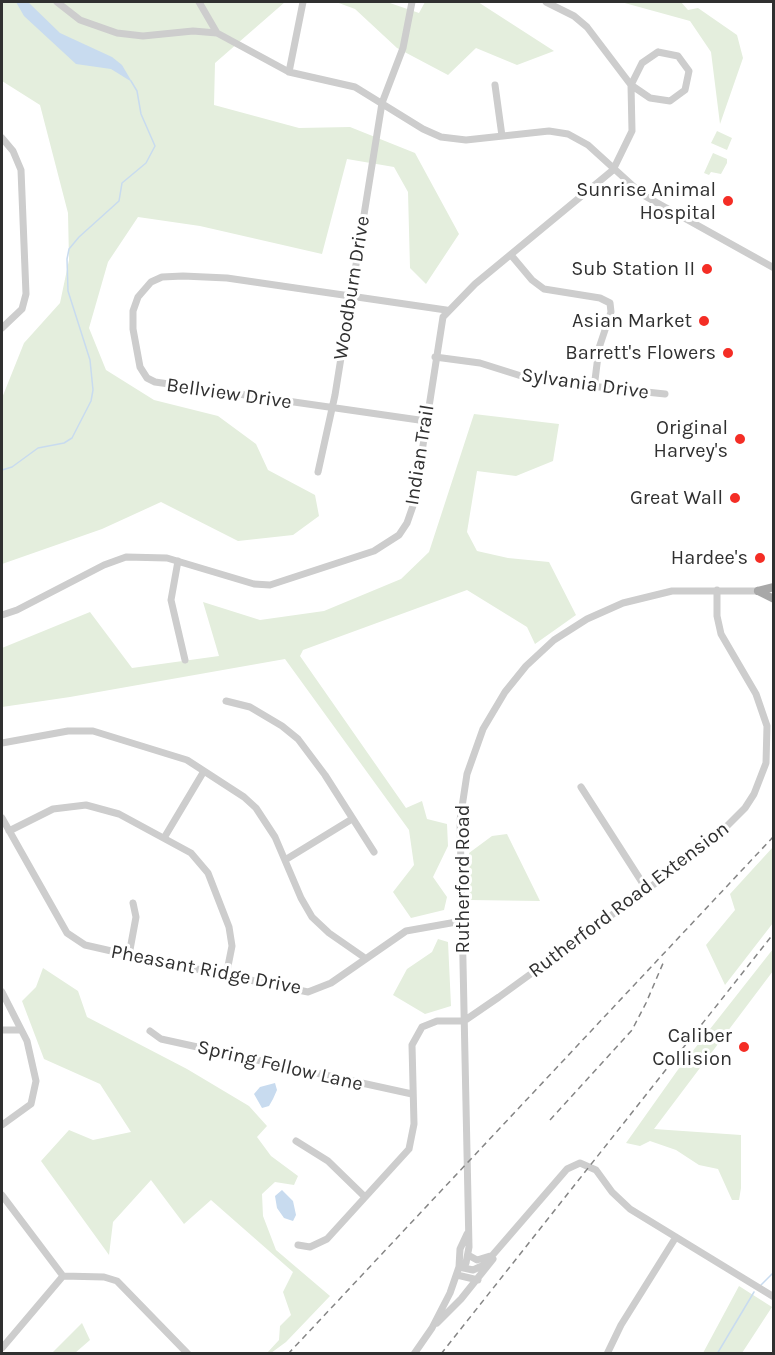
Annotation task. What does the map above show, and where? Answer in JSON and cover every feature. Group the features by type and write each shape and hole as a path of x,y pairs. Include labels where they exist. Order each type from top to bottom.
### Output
{"main road":[{"path":"759,591 774,589"},
{"path":"759,591 774,599"}],"street":[{"path":"57,2 80,20 117,33 144,36 193,31 217,33 289,72 349,85 423,129 441,137 466,140 549,131 568,134 588,145 613,170 656,204 774,268"},
{"path":"199,2 217,33"},
{"path":"289,72 303,2"},
{"name":"Woodburn Drive","path":"318,472 351,295 382,103 403,48 412,2"},
{"path":"446,310 613,170 632,131 631,85 642,63 658,52 678,56 689,71 685,90 670,101 656,100 631,85 587,27 574,16 546,2"},
{"path":"495,85 502,136"},
{"path":"2,138 14,151 21,170 26,294 21,309 2,328"},
{"path":"511,255 532,280 544,289 600,298 610,303 611,312 601,340 594,388"},
{"name":"Bellview Drive","path":"426,421 151,381 140,367 133,329 134,311 138,297 147,285 156,279 170,276 227,278 446,310"},
{"name":"Indian Trail","path":"2,615 17,610 85,573 120,558 146,556 178,561 254,584 270,585 355,558 384,545 399,535 411,514 441,320 446,310"},
{"name":"Sylvania Drive","path":"435,357 480,363 534,380 665,394"},
{"path":"178,561 171,600 184,660"},
{"name":"Rutherford Road Extension","path":"464,1021 708,845 733,822 754,794 766,763 768,738 765,714 721,634 717,616 717,590"},
{"name":"Rutherford Road","path":"459,1267 466,1263 468,1255 469,1198 459,820 465,782 483,729 508,687 526,666 554,640 609,609 635,599 672,591 759,591"},
{"path":"226,701 250,707 282,726 298,739 374,852"},
{"path":"2,743 68,731 93,731 170,754 204,771 256,808 285,860 301,898 312,917 329,933 365,958"},
{"path":"164,838 204,771"},
{"path":"581,787 647,890"},
{"path":"9,831 53,809 86,805 118,814 198,859 212,881 231,937 226,976"},
{"name":"Pheasant Ridge Drive","path":"2,818 67,933 85,945 129,955 308,992 331,983 406,931 462,921"},
{"path":"285,860 352,819"},
{"path":"129,955 136,917 134,903"},
{"path":"2,992 33,1061 36,1081 35,1094 29,1106 2,1125"},
{"path":"298,1245 310,1247 319,1245 409,1149 414,1124 412,1045 418,1032 428,1023 464,1021"},
{"path":"2,1030 20,1030"},
{"name":"Spring Fellow Lane","path":"150,1031 161,1039 412,1094"},
{"path":"296,1141 328,1161 366,1197"},
{"path":"459,1267 476,1270 497,1251 567,1170 577,1164 594,1168 626,1206 774,1297"},
{"path":"2,1195 63,1276"},
{"name":"Rutherford Road","path":"414,1353 432,1328 457,1275 460,1249 467,1234"},
{"path":"607,1353 621,1325 676,1237"},
{"path":"468,1255 482,1260 497,1251"},
{"path":"432,1328 490,1266 497,1251"},
{"path":"457,1275 478,1280"},
{"path":"2,1348 63,1276"},
{"path":"63,1276 104,1277 117,1281 188,1353"},
{"path":"2,1333 9,1340"}],"green space":[{"path":"2,2 285,2 215,63 214,105 299,128 350,127 415,153 459,234 426,284 410,268 408,192 394,167 347,159 322,254 200,226 138,217 108,262 89,328 106,370 154,400 218,416 256,444 268,470 315,495 319,516 293,535 238,541 161,502 102,529 2,564 2,398 24,343 60,303 69,260 68,213 40,105 2,81"},
{"path":"336,2 387,2 419,13 425,2 478,2 554,51 517,65 476,48 448,75 397,48 355,9"},
{"path":"621,2 681,2 688,10 698,8 737,35 743,58 720,124 711,52 690,21"},
{"path":"717,131 732,138 727,150 711,143"},
{"path":"713,153 727,159 721,174 704,173"},
{"path":"474,414 559,424 553,461 516,476 477,471 467,532 477,551 508,558 549,562 576,615 535,644 527,627 467,590 303,650 300,656 406,808 422,801 427,819 447,824 448,846 433,877 447,897 444,910 411,918 393,892 414,865 409,830 285,659 2,707 2,648 90,612 132,668 219,656 203,602 260,620 324,611 401,579 429,552"},
{"path":"507,834 540,901 470,900 469,853 492,836"},
{"path":"773,847 773,923 725,985 706,945 735,910 730,894"},
{"path":"438,939 448,942 451,1006 425,1014 393,995 407,969 432,952"},
{"path":"773,949 773,971 654,1129 741,1135 741,1188 739,1200 732,1200 718,1169 699,1165 676,1150 650,1141 640,1146 626,1143 677,1071"},
{"path":"43,968 78,991 87,1017 187,1069 249,1106 267,1126 257,1137 271,1156 298,1176 294,1185 275,1182 262,1194 263,1216 276,1250 330,1296 286,1342 271,1353 267,1353 279,1340 280,1326 291,1315 283,1292 293,1272 211,1200 184,1224 151,1180 113,1222 109,1255 41,1161 69,1130 93,1140 131,1132 100,1084 44,1059 22,1001 36,987"},
{"path":"739,1286 772,1307 742,1353 703,1353"},
{"path":"82,1323 90,1340 75,1353 52,1353"}],"water":[{"path":"16,2 28,2 60,33 112,57 122,65 132,82 111,69 76,64 24,16"},
{"path":"275,1083 277,1090 273,1099 269,1106 262,1108 254,1094 260,1087"},
{"path":"282,1190 293,1201 296,1215 293,1221 284,1218 277,1208 275,1196"}],"waterway":[{"path":"2,470 12,467 38,448 64,443 72,438 91,401 93,390 90,360 68,291 67,259 69,249 79,237 119,201 122,183 146,163 155,146 141,114 137,91 131,81"},
{"path":"761,1285 774,1272"},
{"path":"717,1354 754,1292"}],"railway":[{"path":"288,1354 774,836"},
{"path":"441,1354 774,933"},
{"path":"550,1120 632,1030 664,961"}],"place":[{"name":"Sunrise Animal Hospital","path":"728,201"},
{"name":"Sub Station II","path":"707,269"},
{"name":"Asian Market","path":"704,321"},
{"name":"Barrett's Flowers","path":"728,353"},
{"name":"Original Harvey's","path":"740,439"},
{"name":"Great Wall","path":"735,498"},
{"name":"Hardee's","path":"760,558"},
{"name":"Caliber Collision","path":"744,1047"}]}
